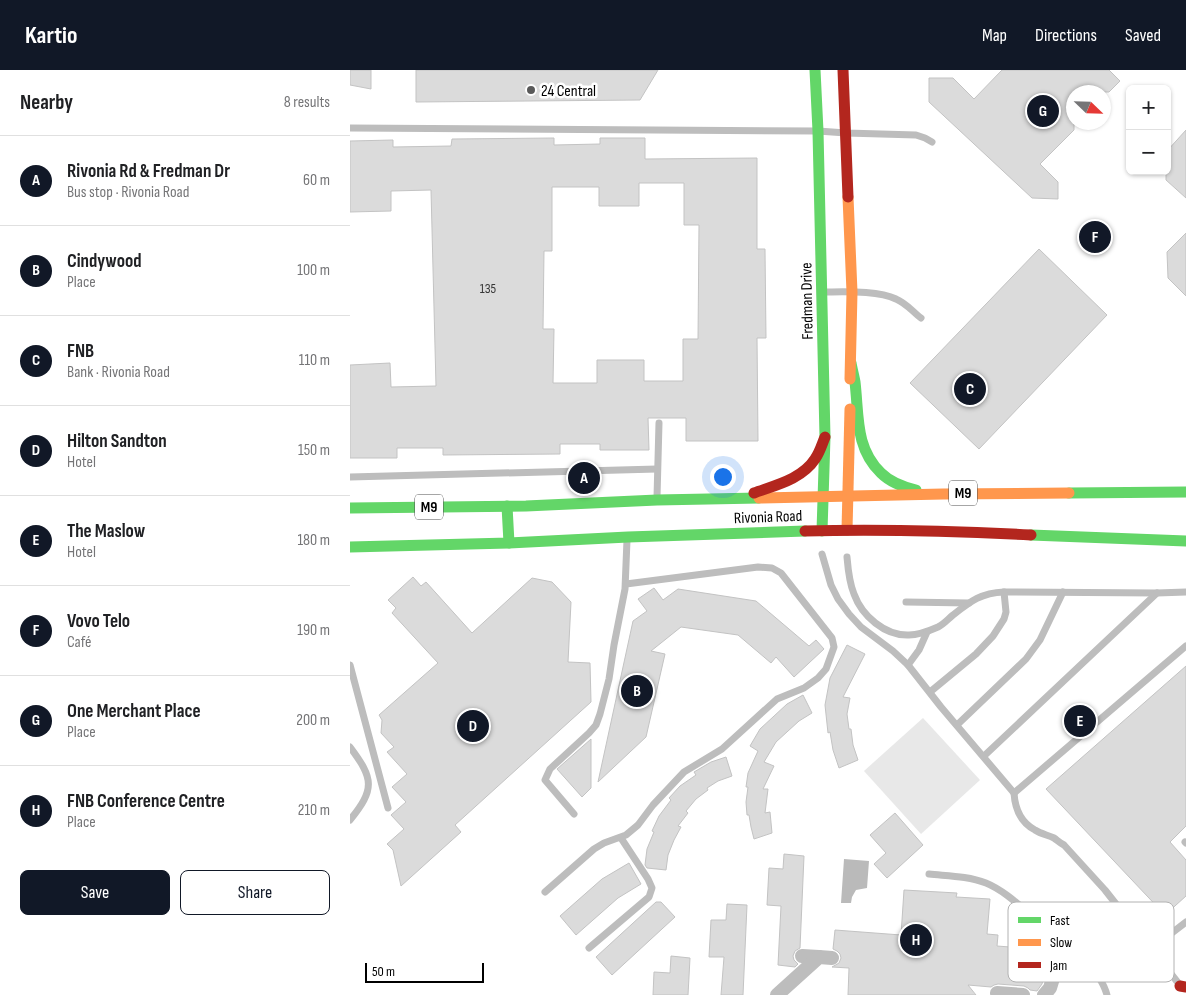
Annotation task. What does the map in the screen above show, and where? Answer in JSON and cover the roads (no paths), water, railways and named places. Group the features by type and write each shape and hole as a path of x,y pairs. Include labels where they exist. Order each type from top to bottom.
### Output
{"main road":[{"name":"Fredman Drive","path":"815,70 825,438 822,531"},
{"path":"843,70 852,292 847,530"},
{"path":"851,363 855,380 859,431 867,458 877,471 890,481 910,489 943,494"},
{"path":"737,499 773,486 803,472 816,459 825,438"},
{"name":"Rivonia Road","path":"350,508 508,506 657,500 943,494 1186,492"},
{"path":"508,506 509,543"},
{"name":"Rivonia Road","path":"353,552 367,547 847,530 949,531 1186,541"}],"street":[{"path":"777,995 826,957 802,956"},
{"path":"1044,995 1050,988 1052,982"},
{"path":"997,993 1023,995"}],"lane":[{"path":"350,128 818,131 916,135 932,142"},
{"path":"822,292 852,292 885,296 896,299 906,305 921,318"},
{"path":"657,500 659,423"},
{"path":"350,477 657,469"},
{"path":"574,814 546,780 550,769 589,734 596,725 600,714 609,679 626,584 628,537"},
{"path":"822,554 831,585 849,614 860,627 893,651 908,665 1014,793 1014,803 1021,819 1036,831 1064,845 1114,902"},
{"path":"847,557 849,579 853,593 867,616 884,629 909,635 927,632 943,624 976,598 987,594 1004,592 1186,592"},
{"path":"545,892 594,849 604,843 626,836 638,825 653,805 684,772 722,749 777,699 804,688 818,678 826,669 834,647 832,638 781,573 772,568 758,567 626,584"},
{"path":"930,692 976,654 993,636 1004,619 1006,612 1004,592"},
{"path":"957,725 1026,659 1040,640 1063,592"},
{"path":"984,756 1157,592"},
{"path":"906,602 970,603"},
{"path":"908,665 919,650 927,632"},
{"path":"1014,793 1186,646"},
{"path":"350,665 388,808"},
{"path":"350,747 363,764 369,786 366,799 350,820"},
{"path":"590,948 650,896 652,888 648,879 621,838"},
{"path":"929,874 968,878 992,886 1015,902"},
{"path":"1174,931 1186,922"},
{"path":"1174,977 1184,989"},
{"path":"1103,982 1107,995"}],"place":[{"name":"24 Central","path":"531,90"},
{"name":"One Merchant Place","path":"1043,111"},
{"name":"Vovo Telo","path":"1095,237"},
{"name":"FNB","path":"970,389"},
{"name":"Rivonia Rd & Fredman Dr","path":"584,478"},
{"name":"Cindywood","path":"637,691"},
{"name":"The Maslow","path":"1080,721"},
{"name":"Hilton Sandton","path":"473,726"},
{"name":"FNB Conference Centre","path":"916,940"}]}
